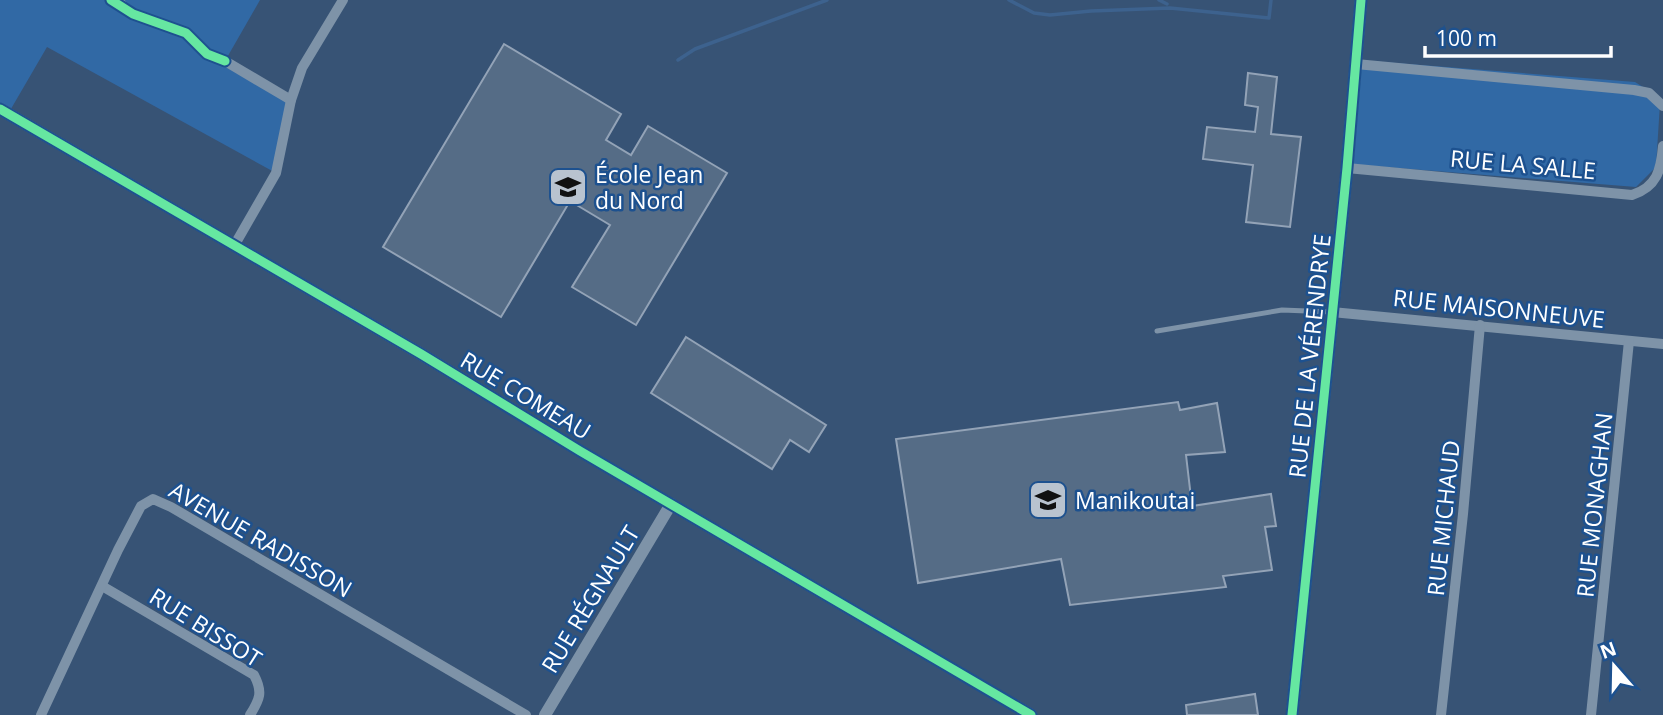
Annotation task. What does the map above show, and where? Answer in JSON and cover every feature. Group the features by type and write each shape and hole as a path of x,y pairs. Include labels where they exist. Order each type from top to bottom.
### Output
{"street":[{"path":"234,246 276,173 290,100 302,68 343,0"},
{"name":"RUE DE LA VÉRENDRYE","path":"1292,715 1347,168 1361,0"},
{"path":"225,61 290,100"},
{"path":"1356,64 1634,90 1649,93 1663,106"},
{"name":"RUE COMEAU","path":"0,109 421,354 1031,715"},
{"name":"RUE LA SALLE","path":"1347,168 1632,195 1649,188 1658,177 1663,146"},
{"name":"RUE MAISONNEUVE","path":"1332,312 1663,344"},
{"name":"RUE MICHAUD","path":"1441,715 1480,326"},
{"name":"RUE MONAGHAN","path":"1591,715 1629,341"},
{"name":"AVENUE RADISSON","path":"41,715 141,506 153,499 526,715"},
{"name":"RUE RÉGNAULT","path":"545,715 671,504"},
{"name":"RUE BISSOT","path":"102,586 254,675 261,692 260,700 250,715"}],"lane":[{"path":"1157,331 1282,310 1332,312"}],"path":[{"path":"111,0 144,18"},
{"path":"123,0 133,14"}],"shaded area":[{"path":"0,0 260,0 225,61 291,100 276,173 47,47 8,114 0,109"},
{"path":"1357,60 1635,82 1651,92 1660,103 1656,167 1636,187 1348,164"}],"building":[{"name":"École Jean du Nord","path":"504,44 621,114 606,140 631,155 648,126 727,173 636,325 572,287 610,225 570,201 501,317 383,247"},
{"path":"1248,73 1277,77 1271,134 1301,137 1290,227 1246,222 1253,165 1203,159 1207,127 1255,132 1258,107 1245,105"},
{"path":"686,337 826,425 809,452 790,440 772,469 651,393"},
{"name":"Manikoutai","path":"1178,402 1180,410 1217,403 1225,452 1186,455 1192,506 1271,494 1276,526 1265,527 1272,570 1223,576 1226,587 1070,605 1061,559 918,583 896,439"},
{"path":"1255,694 1258,715 1187,715 1186,705"}],"waterway":[{"path":"678,60 695,49 827,0"},
{"path":"1009,0 1034,13 1050,15 1170,8 1269,18 1271,0"},
{"path":"1159,0 1167,4"}],"cycle path":[{"path":"111,0 133,14 186,33 207,54 225,61"},
{"path":"1292,715 1347,168 1361,0"},
{"path":"0,109 421,354 580,451 1031,715"}],"place":[{"name":"École Jean du Nord","path":"568,187"},
{"name":"Manikoutai","path":"1048,500"}]}
